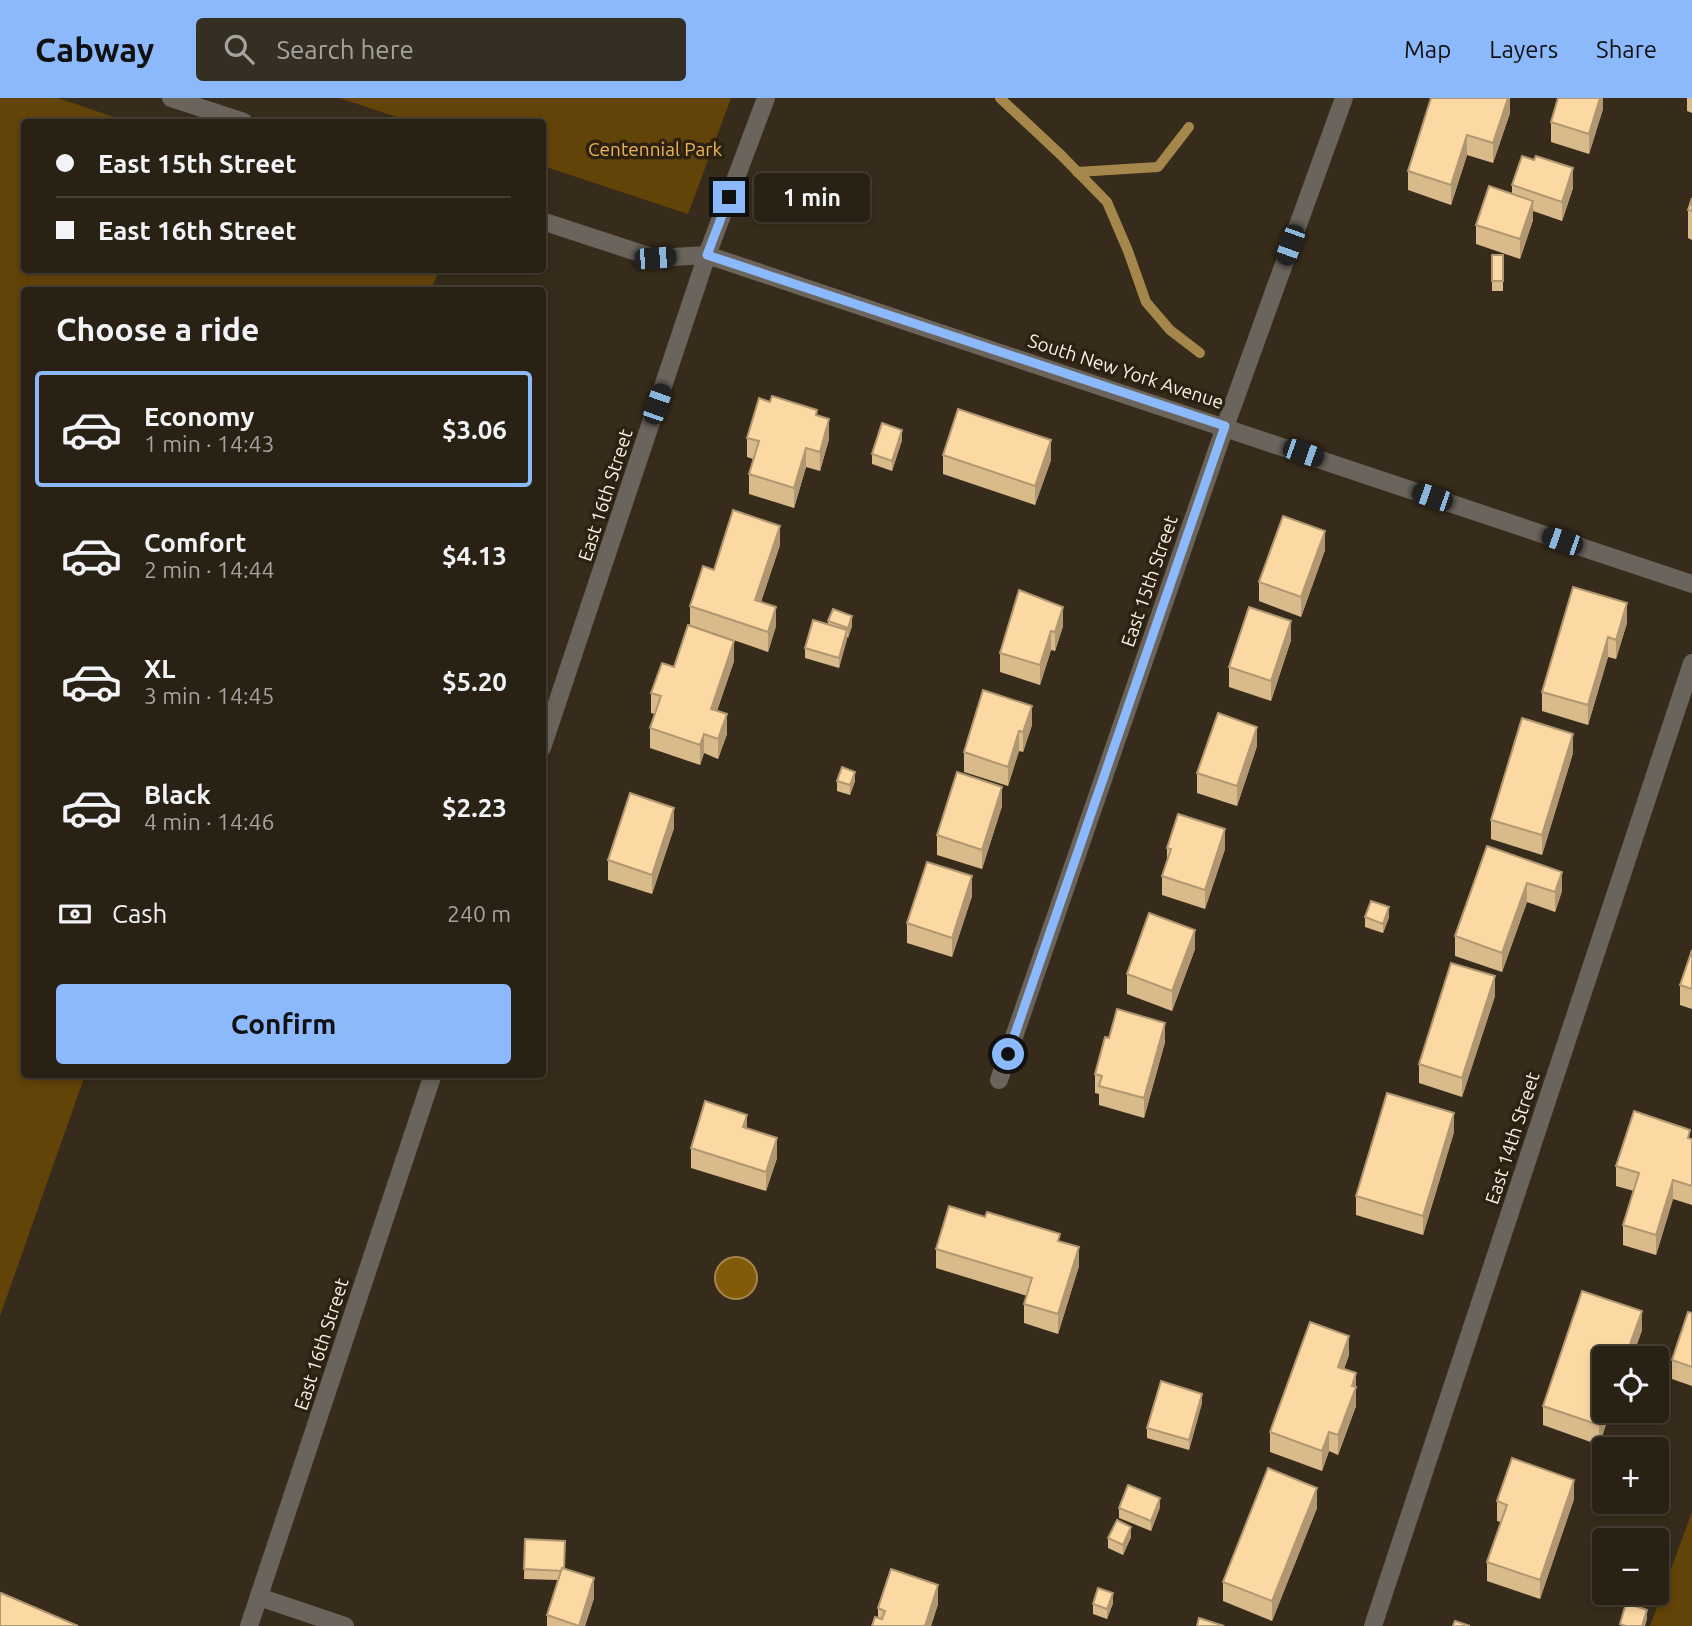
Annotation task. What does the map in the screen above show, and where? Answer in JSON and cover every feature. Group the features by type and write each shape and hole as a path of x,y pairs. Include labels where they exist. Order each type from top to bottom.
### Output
{"street":[{"path":"171,98 235,119"},
{"name":"East 16th Street","path":"546,736 707,255 766,98"},
{"name":"East 15th Street","path":"999,1080 1225,426 1344,98"},
{"name":"South New York Avenue","path":"546,222 655,258 707,255 1692,584"},
{"name":"East 14th Street","path":"1373,1626 1692,663"},
{"name":"East 16th Street","path":"249,1626 432,1078"},
{"path":"259,1597 345,1626"}],"green space":[{"path":"0,98 58,98 119,119 21,119 21,273 438,273 432,287 21,287 21,1078 84,1078 0,1316"},
{"name":"Centennial Park","path":"339,98 731,98 688,214 546,167 546,119 403,119"},
{"path":"1692,1512 1692,1626 1650,1626 1658,1605 1669,1605 1669,1574"}],"shaded area":[{"path":"736,1257 751,1263 757,1278 751,1293 736,1299 721,1293 715,1278 721,1263"}],"building":[{"path":"1431,98 1508,98 1493,143 1467,135 1451,185 1408,171"},
{"path":"1558,98 1600,98 1589,134 1551,122"},
{"path":"1522,156 1534,160 1536,156 1573,168 1562,202 1512,185"},
{"path":"1489,186 1533,201 1520,239 1476,225"},
{"path":"1492,255 1503,255 1503,281 1492,281"},
{"path":"772,396 817,410 816,415 829,419 820,452 806,448 794,488 749,474 759,441 747,438 759,398 770,402"},
{"path":"958,409 1051,440 1035,486 943,455"},
{"path":"882,423 902,430 892,461 872,454"},
{"path":"733,510 780,526 755,600 776,607 768,632 690,606 703,566 714,570"},
{"path":"1283,516 1325,531 1301,597 1259,582"},
{"path":"1573,587 1627,603 1616,640 1608,637 1588,705 1542,692"},
{"path":"1019,590 1063,607 1055,632 1051,631 1040,665 1000,653"},
{"path":"1249,607 1291,621 1271,681 1229,667"},
{"path":"833,609 852,616 848,628 828,621"},
{"path":"813,620 847,630 839,658 805,648"},
{"path":"688,625 734,641 711,709 727,714 718,739 704,734 700,745 650,728 661,696 651,693 662,663 674,667"},
{"path":"983,690 1032,706 1023,732 1019,731 1008,767 964,752"},
{"path":"1218,713 1257,727 1237,786 1197,773"},
{"path":"1522,718 1573,734 1542,835 1491,820"},
{"path":"842,767 855,772 850,785 837,781"},
{"path":"957,772 1002,787 982,850 937,835"},
{"path":"630,793 674,808 652,875 608,860"},
{"path":"1178,814 1225,829 1205,890 1162,876 1171,849 1167,848"},
{"path":"1487,846 1562,872 1555,892 1527,883 1502,953 1455,936"},
{"path":"927,862 972,876 952,938 907,923"},
{"path":"1371,901 1389,907 1383,924 1365,917"},
{"path":"1149,913 1195,930 1172,991 1127,974"},
{"path":"1692,950 1692,989 1680,985"},
{"path":"1451,963 1495,976 1462,1078 1419,1064"},
{"path":"1117,1009 1165,1023 1144,1098 1099,1086 1102,1076 1095,1074 1105,1037 1109,1038"},
{"path":"1387,1093 1454,1113 1423,1216 1356,1196"},
{"path":"705,1101 747,1115 743,1127 777,1138 766,1172 691,1148"},
{"path":"1634,1111 1690,1130 1688,1138 1692,1139 1692,1186 1673,1180 1656,1235 1623,1225 1639,1173 1616,1166"},
{"path":"949,1206 985,1217 987,1212 1060,1234 1058,1241 1079,1247 1058,1314 1024,1304 1032,1278 936,1249"},
{"path":"1582,1291 1642,1311 1629,1346 1592,1346 1592,1423 1543,1406"},
{"path":"1688,1312 1692,1313 1692,1367 1672,1360"},
{"path":"1310,1322 1349,1336 1338,1367 1356,1373 1352,1386 1356,1387 1338,1435 1329,1432 1322,1451 1270,1432"},
{"path":"1161,1381 1202,1394 1189,1440 1147,1428"},
{"path":"1512,1458 1574,1480 1540,1580 1487,1562 1507,1505 1497,1501"},
{"path":"1268,1468 1317,1488 1272,1601 1223,1582"},
{"path":"1128,1485 1160,1498 1151,1521 1119,1508"},
{"path":"1117,1520 1131,1527 1123,1545 1108,1538"},
{"path":"525,1539 565,1541 562,1571 524,1569"},
{"path":"562,1568 594,1578 579,1626 547,1615"},
{"path":"891,1569 938,1585 925,1626 872,1626 875,1617 882,1619 885,1611 878,1608"},
{"path":"1098,1588 1113,1593 1107,1609 1093,1604"},
{"path":"1,1593 78,1626 0,1626"},
{"path":"1625,1605 1647,1610 1642,1626 1620,1624"},
{"path":"1199,1618 1224,1626 1197,1626"},
{"path":"1455,1621 1470,1626 1453,1626"}],"waterway":[{"path":"1000,98 1107,202 1146,302 1170,330 1200,353"},
{"path":"1077,172 1158,167 1189,127"}],"route":[{"path":"729,197 707,255 1225,426 1008,1054"}]}
